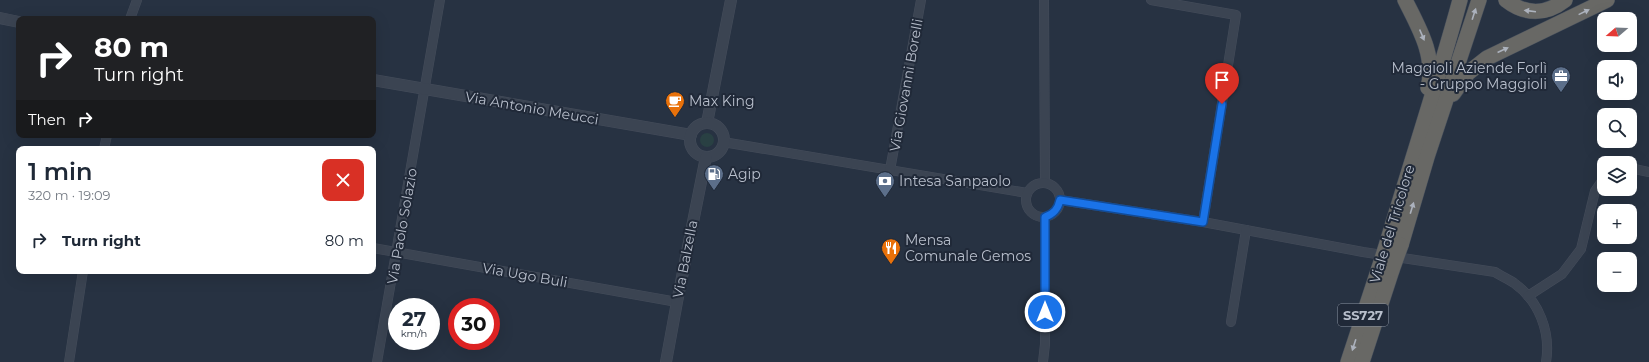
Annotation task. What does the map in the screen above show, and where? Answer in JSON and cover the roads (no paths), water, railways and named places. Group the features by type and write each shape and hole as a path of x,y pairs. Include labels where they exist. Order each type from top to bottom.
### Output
{"highway":[{"path":"1405,0 1425,43 1430,65 1428,87 1415,128 1420,156"},
{"path":"1420,156 1441,69 1460,0"},
{"path":"1420,156 1479,0"},
{"path":"1506,0 1514,6 1528,11 1542,12 1560,3"},
{"path":"1420,156 1438,133 1453,93 1468,73 1487,58 1608,0"},
{"name":"Viale del Tricolore","path":"1362,362 1386,269 1420,156"},
{"name":"Viale del Tricolore","path":"1348,362 1386,269"}],"street":[{"path":"131,16 137,0"},
{"name":"Via Paolo Solazio","path":"377,362 440,0"},
{"path":"708,123 731,0"},
{"name":"Via Giovanni Borelli","path":"890,170 921,0"},
{"path":"1044,0 1045,183"},
{"path":"1152,0 1236,15 1203,222"},
{"path":"0,18 16,21"},
{"name":"Via Antonio Meucci","path":"376,81 691,135"},
{"path":"708,123 713,124 722,132 724,142 722,147 715,154 706,157 693,150 690,140 691,135 697,126 708,123"},
{"path":"724,142 1027,193"},
{"name":"Via Balzella","path":"666,362 676,302 706,157"},
{"path":"1637,169 1649,172"},
{"path":"1045,183 1057,190 1060,200 1054,213 1045,217 1035,215 1030,212 1026,203 1027,193 1034,185 1045,183"},
{"path":"1528,296 1562,274 1581,250 1597,189"},
{"path":"1060,200 1203,222 1363,252 1495,272 1514,283 1528,296 1541,316 1547,333 1548,349 1546,362"},
{"path":"1043,362 1045,344 1045,217"},
{"path":"1231,322 1246,230"},
{"name":"Via Ugo Buli","path":"376,248 676,302"},
{"path":"68,362 83,274"}],"place":[{"name":"Maggioli Aziende Forlì - Gruppo Maggioli","path":"1561,93"},
{"name":"Max King","path":"675,118"},
{"name":"Agip","path":"714,191"},
{"name":"Intesa Sanpaolo","path":"885,198"},
{"name":"Mensa Comunale Gemos","path":"891,265"}]}
